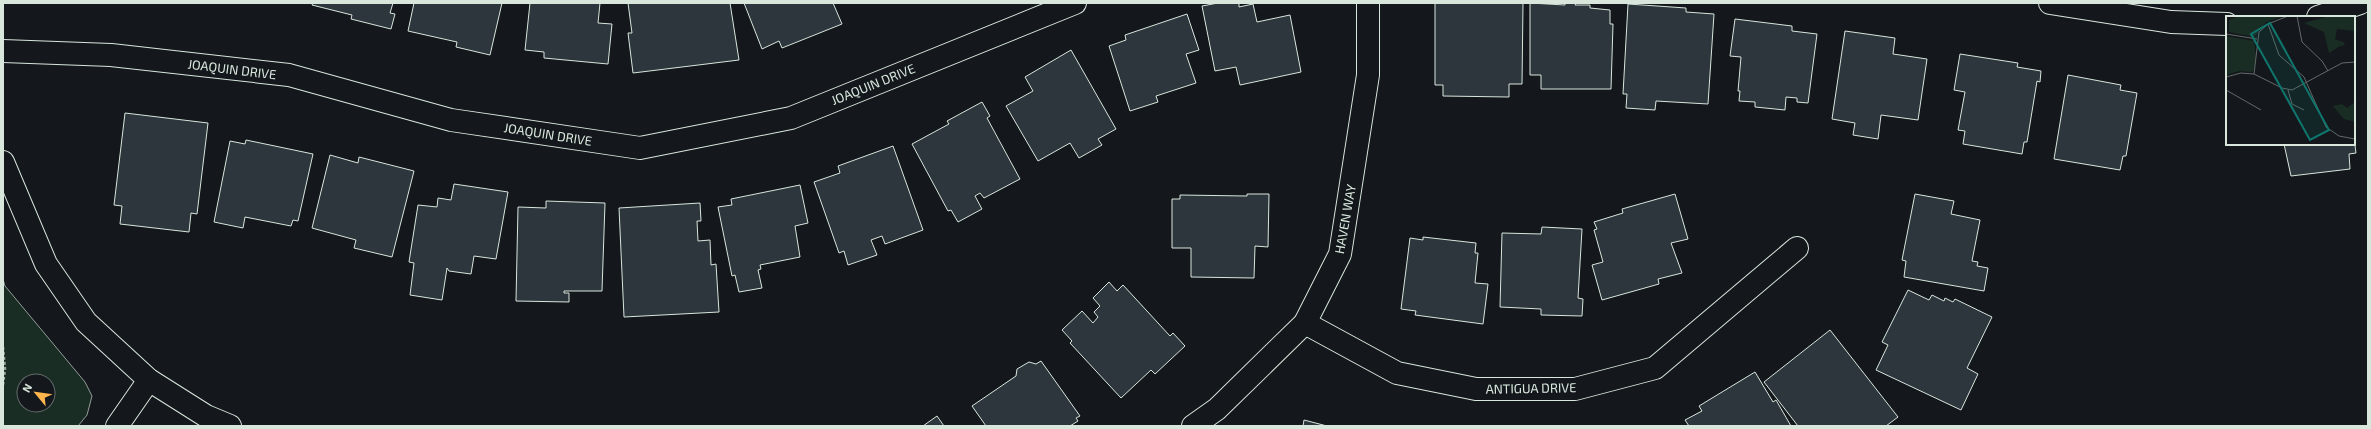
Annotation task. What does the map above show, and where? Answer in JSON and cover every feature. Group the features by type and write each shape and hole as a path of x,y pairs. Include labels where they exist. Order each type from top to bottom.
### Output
{"street":[{"name":"JOAQUIN DRIVE","path":"3,51 111,55 289,75 451,120 640,148 791,118 1075,3"},
{"name":"HAVEN WAY","path":"1193,426 1217,409 1305,323 1340,254 1368,75 1368,3"},
{"path":"2050,3 2171,22 2226,24"},
{"path":"2321,16 2360,3"},
{"path":"3,162 46,264 86,322 149,380 206,416 230,426"},
{"name":"ANTIGUA DRIVE","path":"1305,323 1397,373 1476,389 1575,389 1655,368 1797,248"},
{"path":"117,426 149,380"}],"path":[{"path":"3,347 5,369 3,385"}],"green space":[{"path":"3,279 5,286 85,382 92,396 87,415 78,426 3,426"}],"building":[{"path":"313,3 393,3 390,13 395,14 391,29 351,19 352,15 312,5"},
{"path":"414,3 502,3 490,55 456,47 457,42 408,31"},
{"path":"530,3 600,3 598,23 612,24 608,64 544,58 544,52 525,50"},
{"path":"628,3 730,3 739,60 633,73 628,33 632,33"},
{"path":"744,3 833,3 842,24 782,48 779,41 762,49"},
{"path":"1218,3 1239,3 1239,7 1253,4 1257,22 1290,15 1301,72 1240,85 1236,67 1215,71 1202,6"},
{"path":"1435,3 1523,3 1522,84 1509,84 1509,97 1443,96 1443,85 1435,85"},
{"path":"1530,3 1565,5 1565,3 1576,3 1575,5 1590,5 1590,8 1610,10 1610,24 1613,24 1611,89 1541,89 1541,75 1530,75"},
{"path":"1628,4 1686,8 1686,12 1714,14 1708,104 1656,101 1655,110 1626,108 1627,94 1623,94"},
{"path":"1187,14 1199,50 1186,54 1196,83 1156,96 1158,102 1130,111 1109,46 1126,40 1125,35"},
{"path":"1735,19 1792,26 1792,31 1817,34 1808,103 1797,102 1797,98 1786,97 1785,110 1755,107 1755,102 1739,101 1740,91 1738,91 1741,57 1730,56"},
{"path":"1845,31 1895,38 1893,54 1927,59 1918,120 1881,115 1878,139 1853,135 1855,123 1832,119"},
{"path":"1071,50 1116,129 1098,139 1102,145 1079,158 1070,143 1038,161 1006,106 1033,91 1025,77"},
{"path":"1960,54 2018,63 2017,67 2041,71 2040,82 2037,81 2027,142 2024,142 2022,154 1963,144 1965,131 1958,130 1965,92 1954,90"},
{"path":"2068,75 2121,85 2120,90 2137,93 2126,156 2123,156 2120,170 2054,159"},
{"path":"982,102 990,116 987,118 1020,179 984,198 980,193 975,196 982,209 958,222 951,210 948,211 912,144 949,124 947,121"},
{"path":"125,113 208,123 197,214 191,213 189,232 120,224 122,206 114,205"},
{"path":"246,140 313,154 298,221 293,220 291,226 245,217 243,228 214,222 230,141 245,144"},
{"path":"2284,145 2355,145 2356,153 2349,154 2350,169 2291,176"},
{"path":"893,146 923,230 885,244 882,236 871,240 877,255 848,265 844,251 839,253 814,182 840,173 838,166"},
{"path":"330,155 358,163 359,157 414,171 392,257 354,248 356,240 312,228"},
{"path":"454,184 508,192 496,259 474,256 471,274 449,271 447,268 442,300 410,295 414,263 409,262 418,205 437,207 438,198 451,200"},
{"path":"800,185 808,223 795,226 800,257 760,265 761,269 758,270 762,288 739,292 735,275 732,276 718,207 732,205 731,199"},
{"path":"1247,194 1269,194 1268,247 1255,246 1254,278 1191,277 1191,248 1172,248 1172,199 1180,199 1180,195 1247,196"},
{"path":"1675,194 1688,239 1671,243 1682,273 1658,279 1659,284 1602,300 1592,265 1603,262 1594,230 1597,229 1594,222 1623,213 1622,209"},
{"path":"1915,194 1954,201 1951,214 1980,220 1972,261 1978,262 1977,266 1988,268 1984,291 1904,277 1906,261 1902,260"},
{"path":"546,201 605,203 602,291 564,291 564,293 569,293 569,302 516,301 518,207 546,208"},
{"path":"700,203 701,221 697,221 698,241 710,240 711,265 716,264 719,312 624,317 619,208"},
{"path":"1542,227 1582,229 1578,298 1583,299 1582,316 1541,315 1541,309 1500,307 1502,233 1541,234"},
{"path":"1423,237 1476,243 1475,253 1478,253 1475,283 1488,284 1483,324 1415,315 1416,311 1401,309 1410,238 1423,240"},
{"path":"1109,282 1117,291 1123,285 1170,336 1173,333 1185,346 1155,374 1151,370 1121,398 1070,343 1072,341 1062,330 1082,311 1093,323 1098,317 1094,312 1100,306 1093,298"},
{"path":"1908,290 1929,300 1932,295 1944,301 1945,298 1953,302 1955,299 1992,317 1967,368 1978,374 1961,410 1876,370 1888,345 1882,342"},
{"path":"1830,330 1898,417 1886,426 1798,426 1764,382"},
{"path":"1041,361 1080,416 1076,418 1078,421 1070,426 986,426 972,406 1016,376 1017,369 1029,362 1036,364"},
{"path":"1755,372 1773,402 1776,400 1791,426 1689,426 1685,420 1702,411 1699,406"},
{"path":"937,416 944,426 923,426"},
{"path":"1304,420 1327,426 1303,426"}]}
